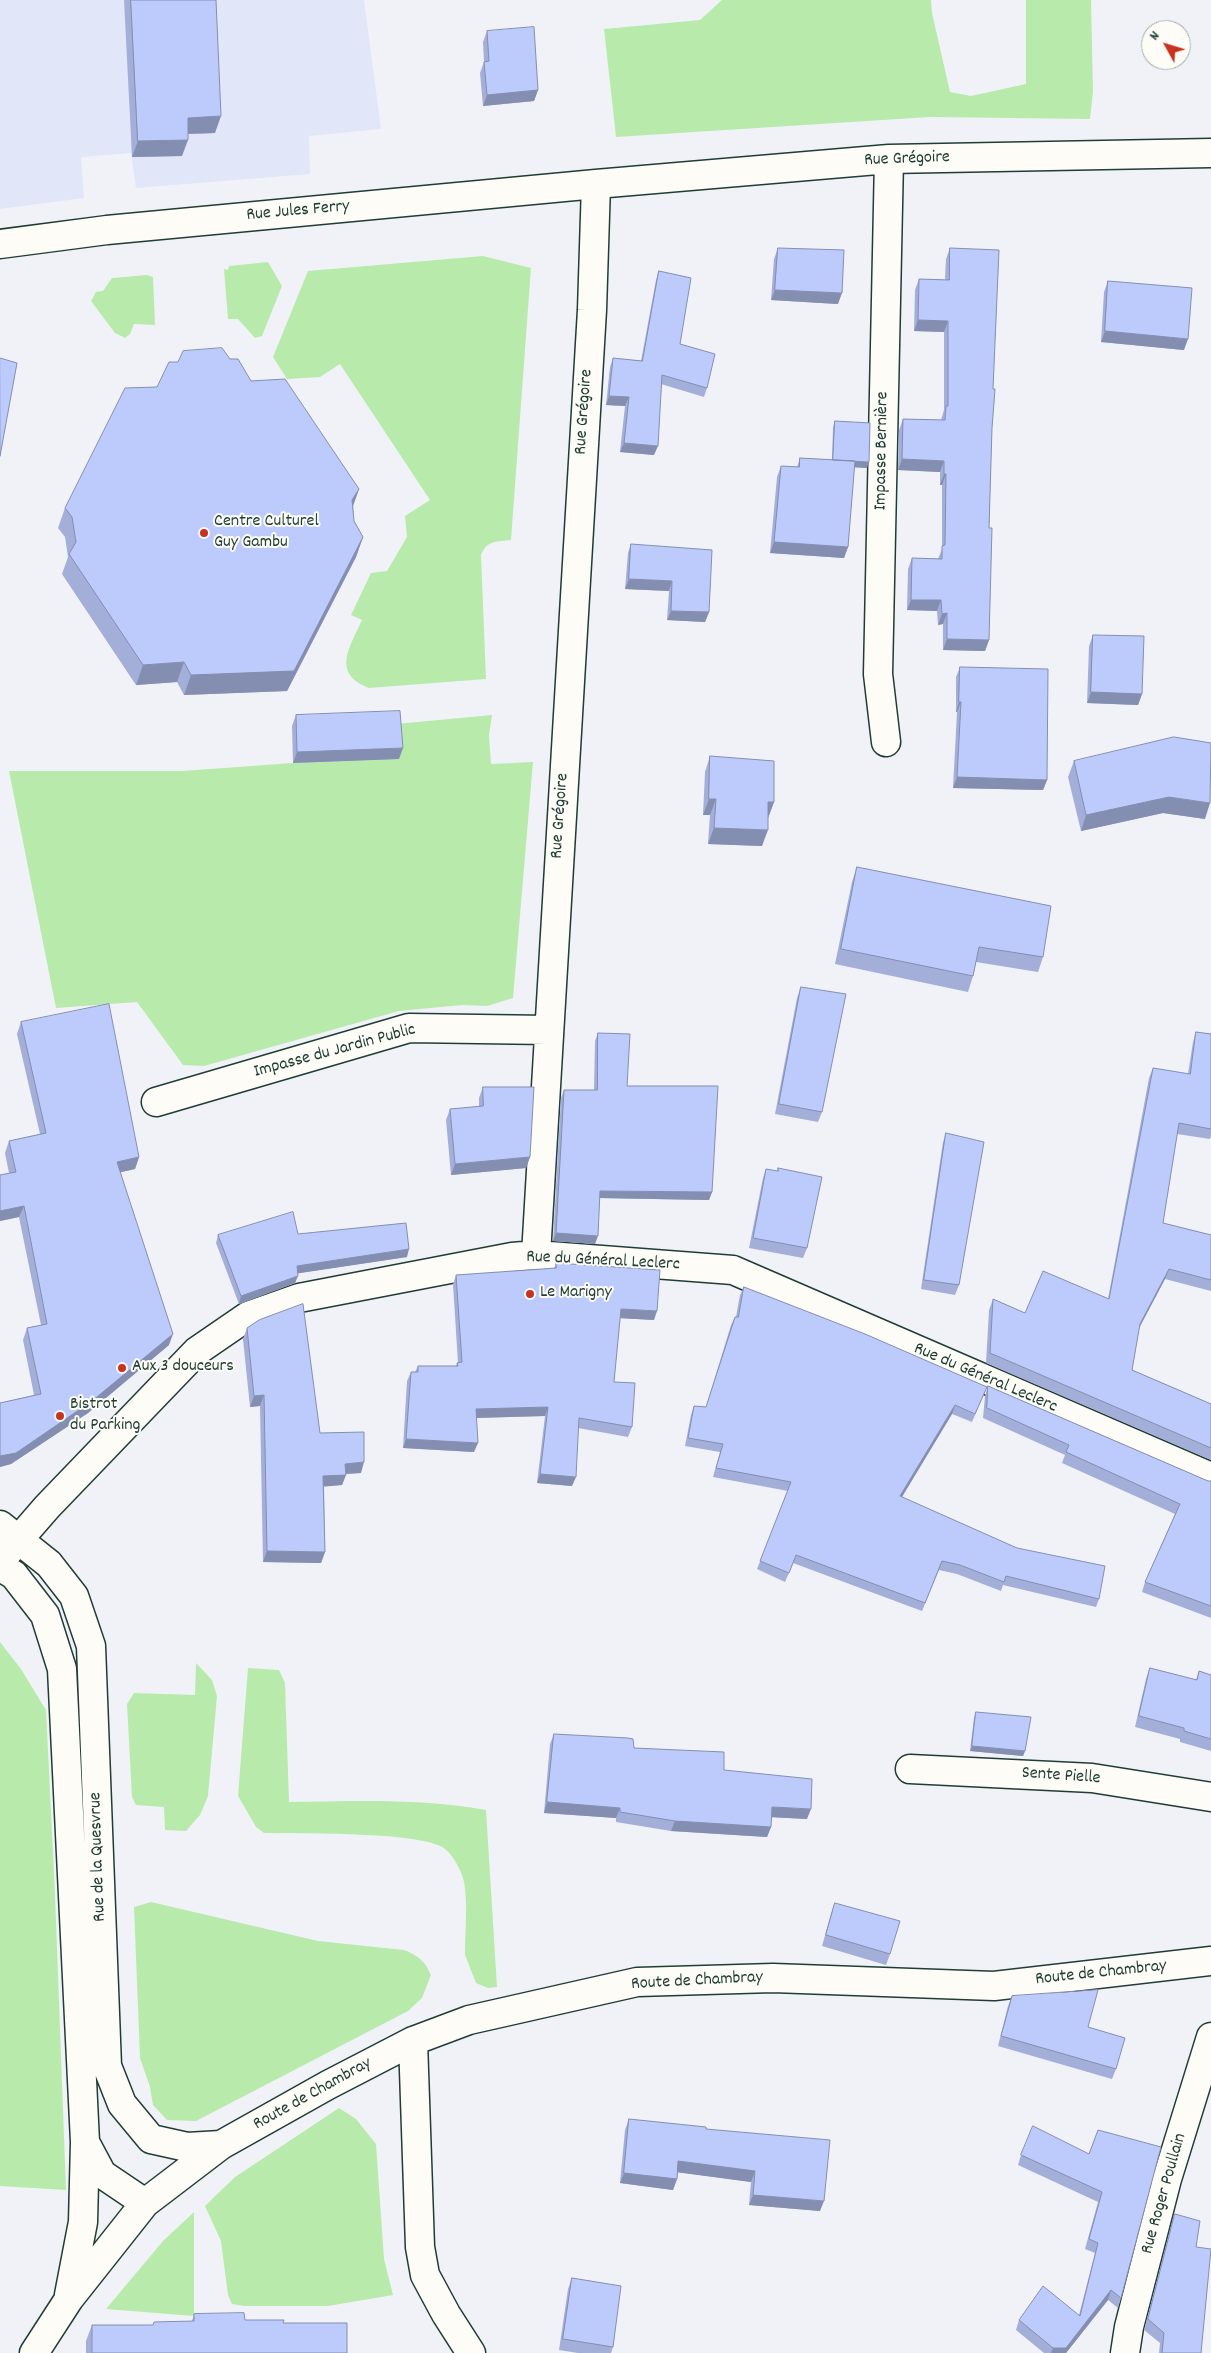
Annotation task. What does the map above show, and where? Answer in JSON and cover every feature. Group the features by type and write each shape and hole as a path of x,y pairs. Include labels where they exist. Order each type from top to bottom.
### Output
{"street":[{"name":"Rue Grégoire","path":"536,1254 592,310 596,184 889,159 1211,153"},
{"name":"Impasse Bernière","path":"886,742 878,674 889,159"},
{"name":"Rue Jules Ferry","path":"0,244 116,229 596,184"},
{"name":"Impasse du Jardin Public","path":"156,1102 409,1028 548,1030"},
{"name":"Rue du Général Leclerc","path":"0,1560 9,1532 197,1352 248,1316 299,1298 536,1254 733,1270 1211,1477"},
{"name":"Rue de la Quesvrue","path":"9,1532 49,1564 74,1596 91,1646 107,2066 122,2104 151,2139 187,2147 221,2145"},
{"name":"Rue de la Quesvrue","path":"0,1567 14,1575 45,1615 62,1670 85,2142 83,2222 68,2300"},
{"name":"Sente Pielle","path":"910,1769 1092,1778 1211,1797"},
{"name":"Route de Chambray","path":"34,2353 68,2300 145,2203 221,2145 413,2041 469,2020 637,1982 773,1978 994,1986 1211,1961"},
{"name":"Rue Roger Poullain","path":"1124,2353 1167,2179 1211,2036"},
{"path":"413,2041 420,2247 425,2275 446,2314 471,2353"},
{"name":"Rue de la Quesvrue","path":"85,2142 102,2174 145,2203"}],"shaded area":[{"path":"0,0 364,0 381,129 309,136 310,174 136,188 131,153 81,157 84,198 0,209"}],"green space":[{"path":"722,0 931,0 932,13 950,92 971,96 1026,84 1026,0 1091,0 1093,92 1090,119 930,117 616,137 604,29 700,20"},
{"path":"483,256 531,268 511,540 489,544 481,555 486,679 369,688 357,682 350,675 347,667 349,649 362,620 351,615 371,573 387,571 407,537 405,516 430,500 340,364 320,377 287,379 273,357 308,271"},
{"path":"268,262 282,286 262,336 255,338 238,319 228,319 224,269 228,270 229,266"},
{"path":"147,275 153,277 155,325 134,324 130,334 125,338 115,333 91,301 96,292 103,291 112,278"},
{"path":"492,715 489,735 491,764 533,762 513,998 487,1006 462,1005 399,1011 204,1066 183,1065 137,1002 56,1008 9,771 182,771 293,763 398,759 396,724"},
{"path":"0,1642 21,1669 46,1710 66,2190 0,2186"},
{"path":"196,1663 212,1680 217,1696 208,1796 200,1815 186,1831 165,1830 164,1807 136,1805 132,1797 127,1704 134,1693 195,1695"},
{"path":"248,1668 279,1670 285,1683 289,1802 413,1802 486,1810 497,1987 488,1988 476,1983 465,1955 466,1908 464,1882 457,1864 445,1849 433,1843 413,1839 387,1836 264,1833 256,1827 238,1796"},
{"path":"151,1902 318,1941 404,1950 414,1954 421,1960 431,1975 422,1998 408,2011 196,2121 167,2120 153,2105 150,2087 140,2058 134,1907"},
{"path":"339,2108 356,2119 376,2144 384,2259 393,2295 328,2306 244,2306 232,2304 228,2295 221,2241 205,2206 235,2177"},
{"path":"194,2212 194,2316 106,2309 163,2241"}],"building":[{"path":"131,0 216,0 221,116 188,118 188,140 138,141"},
{"path":"534,27 538,90 487,95 484,62 489,61 487,31"},
{"path":"778,248 844,250 842,293 775,290"},
{"path":"950,248 999,250 989,528 992,528 989,640 947,639 947,613 942,614 941,600 911,600 912,558 942,559 942,546 945,545 946,474 944,474 944,461 902,459 903,419 945,420 946,406 948,406 948,321 918,320 919,279 949,280"},
{"path":"659,271 691,278 680,344 715,354 707,388 662,375 658,446 624,443 629,397 609,396 613,358 642,361"},
{"path":"1108,281 1192,288 1188,339 1105,331"},
{"name":"Centre Culturel Guy Gambu","path":"222,348 230,359 238,359 251,381 285,379 359,489 352,500 354,521 363,537 294,671 191,675 184,662 143,665 69,554 76,542 72,517 65,508 125,388 157,387 169,362 178,362 183,351"},
{"path":"0,358 17,363 0,456"},
{"path":"835,421 870,423 869,462 833,460"},
{"path":"800,458 855,461 848,547 774,542 781,466 799,467"},
{"path":"631,544 712,550 709,612 671,611 672,581 629,579"},
{"path":"1093,635 1144,636 1142,694 1091,692"},
{"path":"960,667 1048,669 1047,780 957,777 961,702 959,702"},
{"path":"400,711 403,748 297,752 296,715"},
{"path":"1174,737 1211,743 1210,803 1169,797 1086,815 1074,761"},
{"path":"710,756 774,761 774,802 768,802 768,830 714,828 716,799 709,799"},
{"path":"857,867 1051,906 1043,957 979,947 973,976 841,949"},
{"path":"801,987 846,994 822,1112 779,1104"},
{"path":"109,1004 139,1157 117,1162 173,1334 92,1401 16,1453 0,1456 0,1403 41,1394 27,1328 47,1324 24,1206 0,1211 0,1175 16,1172 9,1141 46,1133 21,1022"},
{"path":"1196,1032 1211,1034 1211,1129 1179,1123 1163,1223 1211,1235 1211,1280 1169,1269 1140,1324 1132,1370 1211,1404 1211,1448 990,1353 993,1299 1025,1313 1043,1271 1109,1299 1153,1068 1190,1074"},
{"path":"598,1033 630,1034 627,1086 718,1086 712,1192 600,1191 598,1236 556,1233 564,1090 597,1090"},
{"path":"483,1087 534,1087 530,1157 455,1164 450,1109 483,1106"},
{"path":"946,1133 984,1142 959,1285 924,1280"},
{"path":"778,1168 822,1177 807,1248 753,1238 766,1169 778,1171"},
{"path":"293,1212 298,1234 406,1223 409,1249 297,1266 298,1276 241,1296 218,1235"},
{"path":"556,1263 660,1270 657,1311 621,1309 614,1382 635,1383 632,1427 579,1418 576,1477 540,1474 548,1407 476,1409 478,1443 406,1439 411,1372 418,1372 418,1366 458,1366 457,1363 462,1362 456,1275 556,1268"},
{"path":"744,1287 865,1334 987,1387 975,1414 955,1405 900,1496 1017,1548 1105,1566 1099,1599 1006,1576 1004,1582 960,1565 942,1561 925,1603 796,1555 789,1573 760,1561 791,1482 716,1468 723,1444 688,1438 694,1406 706,1407 735,1317 738,1317"},
{"path":"303,1304 320,1433 364,1432 364,1462 345,1464 346,1475 323,1476 325,1552 267,1551 264,1395 254,1396 247,1328 259,1320"},
{"path":"988,1386 1211,1481 1211,1606 1145,1582 1180,1504 1066,1452 1069,1445 987,1408"},
{"path":"1150,1668 1197,1680 1199,1671 1211,1675 1211,1739 1184,1731 1184,1728 1139,1716"},
{"path":"976,1712 1031,1717 1025,1751 972,1746"},
{"path":"554,1734 628,1738 633,1739 634,1748 724,1752 724,1770 812,1779 811,1809 772,1807 771,1827 675,1821 620,1812 620,1808 547,1802"},
{"path":"835,1903 900,1921 890,1954 826,1935"},
{"path":"1098,1990 1088,2027 1125,2038 1116,2069 1001,2036 1012,1996"},
{"path":"629,2119 706,2127 706,2129 830,2140 824,2201 753,2195 755,2171 678,2161 677,2179 624,2173"},
{"path":"1033,2126 1089,2154 1098,2130 1161,2147 1121,2298 1111,2290 1066,2348 1053,2348 1019,2320 1043,2286 1080,2316 1098,2243 1089,2239 1102,2192 1021,2155"},
{"path":"1175,2214 1200,2221 1196,2247 1211,2249 1201,2353 1162,2353 1164,2333 1148,2319"},
{"path":"572,2278 621,2286 613,2347 563,2339"},
{"path":"244,2313 245,2320 284,2320 283,2323 347,2323 347,2353 92,2353 92,2325 153,2325 154,2322 194,2321 194,2314"}],"place":[{"name":"Centre Culturel Guy Gambu","path":"204,533"},
{"name":"Le Marigny","path":"530,1294"},
{"name":"Aux 3 douceurs","path":"122,1368"},
{"name":"Bistrot du Parking","path":"60,1416"}]}
